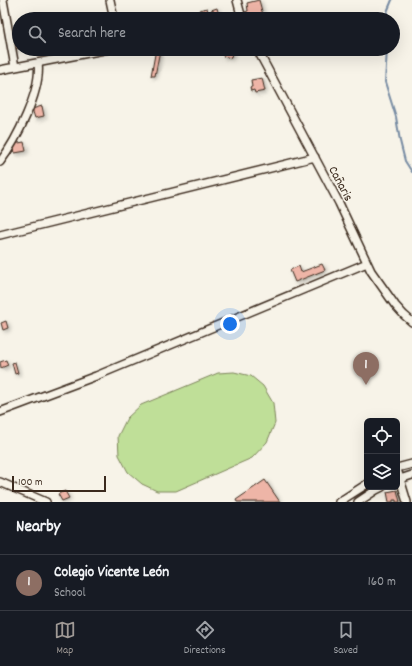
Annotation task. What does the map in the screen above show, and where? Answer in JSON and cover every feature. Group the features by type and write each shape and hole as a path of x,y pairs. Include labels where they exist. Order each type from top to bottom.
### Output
{"street":[{"path":"3,0 12,50"},
{"path":"110,0 113,12"},
{"path":"237,0 240,12"},
{"path":"13,56 15,67"},
{"path":"0,70 74,56"},
{"name":"Cañaris","path":"261,56 339,203 371,271 404,315 412,322"},
{"path":"0,162 19,132 28,112 38,79 38,63"},
{"path":"0,235 315,157"},
{"path":"0,412 96,376 367,262"},
{"path":"400,467 412,464"},
{"path":"400,479 412,475"},
{"path":"0,482 30,499 46,502"},
{"path":"400,482 407,502"},
{"path":"339,502 364,486"},
{"path":"358,502 376,490"}],"green space":[{"path":"234,372 251,376 263,386 273,403 275,423 267,442 252,458 176,491 157,491 142,484 128,472 119,455 118,436 127,418 141,405 218,373"}],"building":[{"path":"259,0 262,12 245,12 248,11 247,3"},
{"path":"207,8 208,12 199,12 199,10"},
{"path":"217,8 218,12 212,12 211,10"},
{"path":"155,56 159,56 155,76 151,76"},
{"path":"262,78 265,91 255,93 254,90 251,91 251,80"},
{"path":"42,106 44,116 35,118 32,109"},
{"path":"24,142 26,151 15,153 13,144"},
{"path":"322,264 325,270 295,282 290,270 299,266 301,272"},
{"path":"6,321 8,328 3,330 1,323"},
{"path":"6,360 8,365 1,368 0,362"},
{"path":"15,362 18,373 15,374 12,363"},
{"path":"265,480 280,502 237,502 236,500"},
{"path":"397,490 400,502 393,500 393,502 389,502 387,492"},
{"path":"65,491 69,498 62,501 58,494"}],"waterway":[{"path":"387,12 392,0"},
{"path":"387,56 385,82 396,117 405,161 412,172"}],"place":[{"name":"Colegio Vicente León","path":"366,385"}]}
